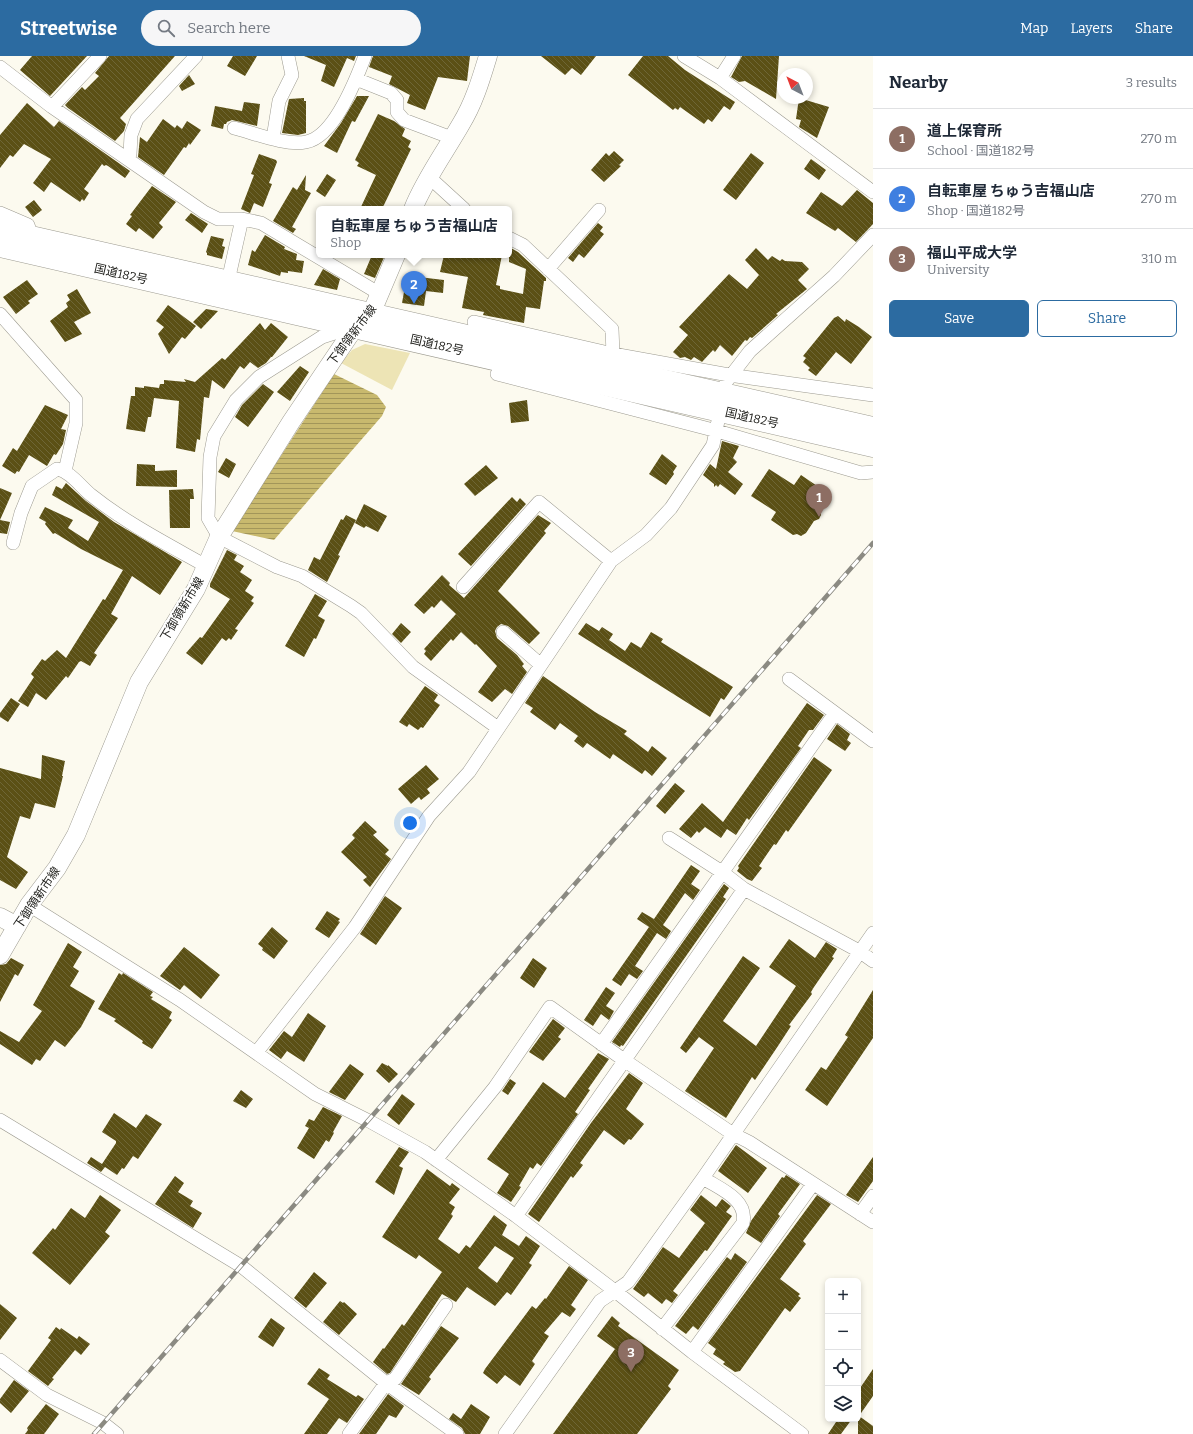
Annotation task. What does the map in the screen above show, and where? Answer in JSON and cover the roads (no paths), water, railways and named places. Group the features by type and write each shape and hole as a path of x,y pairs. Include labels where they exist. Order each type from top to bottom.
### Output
{"highway":[{"name":"国道182号","path":"0,230 30,245 448,339 873,428"},
{"name":"国道182号","path":"0,246 30,245 228,281 363,320"},
{"path":"474,322 448,339 497,374"},
{"name":"国道182号","path":"448,339 873,446"}],"main road":[{"path":"414,206 420,191 462,124 479,87 488,56"},
{"name":"下御領新市線","path":"0,955 29,905 57,868 76,836 139,682 196,589 219,537 291,422 380,294 395,258"},
{"path":"0,916 16,926"}],"street":[{"path":"52,107 100,56"},
{"path":"128,158 130,154 131,135 137,119 196,56"},
{"path":"273,138 279,100 292,75 288,56"},
{"path":"234,128 290,142 306,142 319,137 334,121 356,79 365,56"},
{"path":"684,56 720,78 873,192"},
{"path":"720,78 734,56"},
{"path":"0,67 52,107 128,158 204,212 218,219 242,219 261,223 316,256"},
{"path":"356,79 391,93 397,100 397,112 404,120 452,138"},
{"path":"429,177 461,206"},
{"path":"548,269 599,210"},
{"path":"0,213 28,225 30,245"},
{"path":"228,281 242,219"},
{"path":"726,381 750,351 834,276 873,235"},
{"path":"512,240 523,245 612,329 613,354"},
{"path":"320,258 380,294"},
{"path":"0,314 76,400 76,423 65,471"},
{"path":"363,320 322,336 259,377 236,400 214,436 210,457 208,518 219,537 277,567 302,576 350,606 361,614 413,667 498,728"},
{"path":"474,322 726,381 873,395"},
{"path":"497,374 718,426 860,473 873,472"},
{"path":"256,1053 354,927 429,816 469,772 611,561 646,535 671,508 713,445 718,426"},
{"path":"13,543 21,513 32,486 57,469 65,471 91,495 119,516 206,566"},
{"path":"463,588 540,502 611,561"},
{"path":"503,632 541,665"},
{"path":"788,679 873,741"},
{"path":"601,1044 835,713"},
{"path":"669,838 722,872 744,889 859,951 873,961"},
{"path":"516,1216 744,889"},
{"path":"29,905 180,1000 315,1094 369,1121 436,1160 516,1216 692,1352 802,1434"},
{"path":"504,1434 600,1301 628,1282 703,1178 859,951 873,933"},
{"path":"436,1160 495,1087 550,1007 624,1060 733,1134 749,1142 873,1222"},
{"path":"0,1120 241,1266 386,1383 457,1434"},
{"path":"662,1329 743,1223 744,1215 742,1206 737,1200 703,1178"},
{"path":"692,1352 812,1184"},
{"path":"860,1214 873,1196"},
{"path":"349,1434 386,1383 395,1379 446,1305"},
{"path":"0,1360 47,1395 103,1423 118,1434"}],"railway":[{"path":"94,1434 873,543"}],"place":[{"name":"自転車屋 ちゅう吉福山店","path":"414,304"},
{"name":"道上保育所","path":"819,517"},
{"name":"福山平成大学","path":"631,1372"}]}
